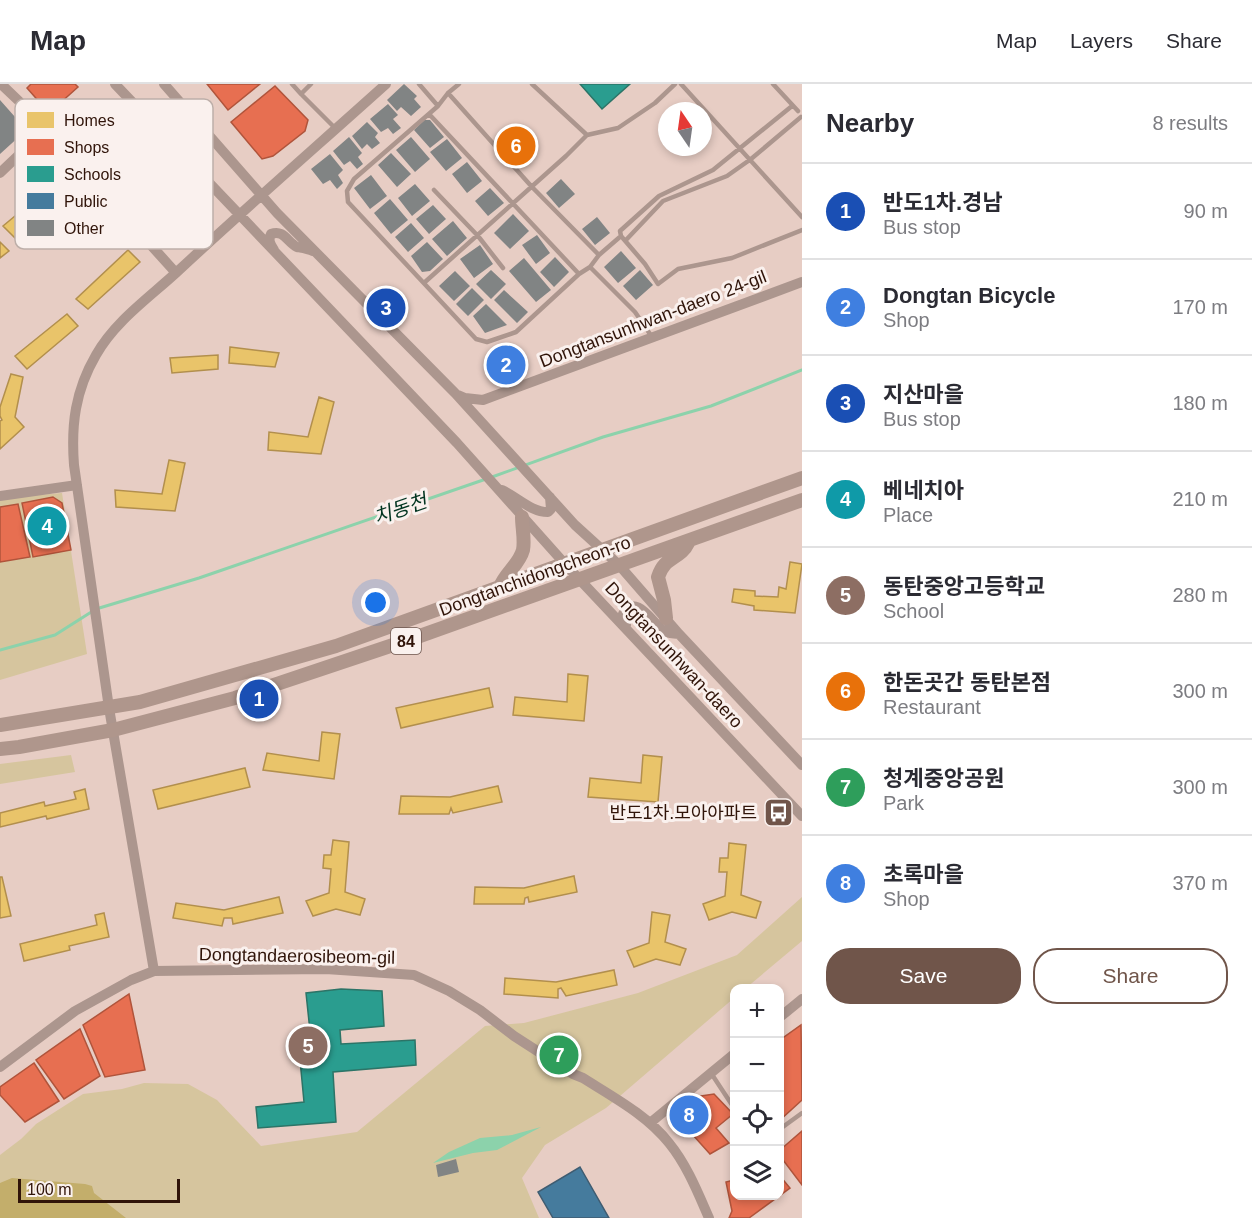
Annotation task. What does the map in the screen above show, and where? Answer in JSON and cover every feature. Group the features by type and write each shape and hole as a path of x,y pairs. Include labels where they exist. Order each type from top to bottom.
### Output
{"main road":[{"name":"Dongtanchidongcheon-ro","path":"0,725 109,708 220,681 336,646 802,478"},
{"name":"Dongtanchidongcheon-ro","path":"0,749 113,730 235,698 417,637 802,500"},
{"path":"500,587 504,576 513,567 523,550 522,517"},
{"path":"666,618 664,600 657,577 666,561 684,551 690,540"}],"street":[{"path":"1,84 17,99"},
{"path":"115,84 129,99"},
{"path":"164,84 178,99"},
{"path":"213,238 386,84"},
{"path":"213,138 261,195 488,428"},
{"path":"0,173 15,159"},
{"path":"213,187 281,260"},
{"path":"281,260 270,244 269,237 276,232 281,233 296,246 316,252"},
{"path":"154,249 176,273"},
{"path":"154,971 109,708 77,485 72,428 76,400 97,353 115,329 202,249"},
{"name":"Dongtansunhwan-daero","path":"281,260 457,443 565,564 802,816"},
{"name":"Dongtansunhwan-daero 24-gil","path":"483,400 802,282"},
{"path":"454,393 465,398 483,400 488,428"},
{"name":"Dongtansunhwan-daero","path":"488,428 575,525 619,565 679,634 802,765"},
{"path":"0,496 77,485"},
{"path":"496,487 543,512 551,509 553,500"},
{"path":"629,630 623,614 627,608 633,606 640,608 664,631 679,634"},
{"name":"Dongtandaerosibeom-gil","path":"0,1067 75,1011 131,980 154,971 326,969 414,975 449,991 480,1010 514,1036 583,1078 650,1123 670,1143 692,1180 709,1218"},
{"path":"784,1014 802,999"},
{"path":"650,1123 730,1058"}],"lane":[{"path":"292,84 336,129"},
{"path":"301,94 311,84"},
{"path":"419,84 438,106"},
{"path":"459,84 438,106 354,179 347,191 348,202 476,339 487,342 516,332 579,274 590,267 599,255 624,238 663,201 727,176 802,117 800,109 792,106 773,84"},
{"path":"532,84 587,135"},
{"path":"425,282 587,135 618,128 655,103 675,84"},
{"path":"681,84 802,217"},
{"path":"448,93 532,187 599,255"},
{"path":"792,106 712,170 659,195 620,231 658,284 678,269 732,258 802,230"},
{"path":"429,114 579,274"},
{"path":"435,190 478,236 503,268"},
{"path":"590,267 635,312 652,337"},
{"path":"711,1073 730,1101"},
{"path":"784,1126 802,1113"}],"shaded area":[{"path":"62,493 87,654 0,680 0,498"},
{"path":"71,755 75,772 0,784 0,764"},
{"path":"802,897 802,941 751,984 730,984 730,1001 606,1108 545,1145 522,1178 539,1218 0,1218 0,1155 36,1124 83,1094 122,1089 144,1083 188,1084 217,1100 261,1146 357,1132 485,1026 524,1023 638,993 737,955"},
{"path":"541,1127 497,1150 473,1153 433,1163 449,1152 480,1138 512,1135"},
{"path":"12,1178 92,1186 94,1193 126,1218 0,1218 0,1183"}],"building: Homes":[{"path":"15,216 15,238 3,226"},
{"path":"0,242 9,251 0,258"},
{"path":"128,250 140,262 88,309 76,299"},
{"path":"67,314 78,326 27,369 15,356"},
{"path":"230,347 279,353 275,367 229,363"},
{"path":"218,355 218,369 172,373 170,358"},
{"path":"11,374 23,377 15,417 24,427 0,449 0,421 2,420 0,407"},
{"path":"319,397 334,402 321,454 268,450 269,432 308,437"},
{"path":"169,460 185,463 175,511 116,507 115,490 162,494"},
{"path":"790,562 802,564 795,613 754,610 754,606 732,602 734,589 755,591 755,596 778,597 779,587 786,589"},
{"path":"568,674 588,676 584,721 513,715 515,697 567,702"},
{"path":"489,688 493,707 401,728 396,708"},
{"path":"322,732 340,734 334,779 263,770 267,753 319,761"},
{"path":"643,755 662,757 658,802 588,797 590,778 641,783"},
{"path":"245,768 250,787 158,809 153,790"},
{"path":"498,786 502,802 453,813 451,808 449,814 399,814 401,796 450,797"},
{"path":"85,789 89,809 0,827 0,813 44,802 45,806 76,799 74,792"},
{"path":"333,840 349,842 345,892 365,899 360,915 336,909 313,916 306,901 329,893 331,869 323,868 324,855 331,855"},
{"path":"729,843 746,845 741,895 761,902 756,918 732,912 709,920 703,904 725,896 727,872 719,872 720,858 728,858"},
{"path":"574,876 577,892 529,902 528,897 525,898 524,904 474,904 475,887 524,888"},
{"path":"0,877 2,877 11,916 0,918"},
{"path":"279,897 283,913 233,924 232,918 224,918 222,926 173,918 176,903 224,910"},
{"path":"652,912 670,915 665,942 686,949 680,965 656,959 634,967 627,951 649,943"},
{"path":"104,913 109,937 69,946 70,950 24,961 20,944 97,925 95,915"},
{"path":"614,970 617,985 566,996 561,988 558,989 558,998 504,994 505,978 556,982"}],"building: Shops":[{"path":"31,84 75,84 78,87 65,99 37,99 27,88"},
{"path":"207,84 260,84 228,110"},
{"path":"275,86 308,120 305,131 273,156 262,159 231,122"},
{"path":"53,497 62,503 71,550 33,557 22,503"},
{"path":"18,504 30,557 0,562 0,507"},
{"path":"129,994 145,1070 105,1077 83,1025"},
{"path":"801,1025 802,1100 784,1116 784,1038"},
{"path":"80,1029 100,1076 64,1099 36,1060"},
{"path":"34,1063 59,1101 25,1122 0,1095 0,1087"},
{"path":"714,1094 730,1111 730,1116 716,1128 729,1143 710,1154 674,1114 701,1096"},
{"path":"802,1131 802,1185 784,1161 784,1147"},
{"path":"730,1181 730,1200 774,1200 749,1218 729,1218 732,1211 726,1182"},
{"path":"784,1181 790,1188 784,1192"}],"building: Schools":[{"path":"580,84 630,84 602,109"},
{"path":"341,989 382,991 384,1026 340,1030 341,1044 415,1040 416,1065 333,1072 336,1122 258,1128 256,1107 304,1102 299,1049 317,1048 316,1032 310,1031 306,993"}],"building: Public":[{"path":"580,1167 609,1218 553,1218 538,1192"}],"building: Other":[{"path":"404,84 417,96 414,99 421,107 411,116 401,107 397,111 387,100"},
{"path":"0,100 15,117 15,140 0,154"},
{"path":"388,104 398,115 393,119 401,128 393,134 388,128 381,132 370,119"},
{"path":"424,120 430,120 444,137 430,148 414,130"},
{"path":"367,122 378,133 375,137 380,143 372,149 367,144 362,149 352,136"},
{"path":"349,137 362,153 358,157 363,164 357,169 350,161 344,165 333,151"},
{"path":"411,137 430,159 415,172 396,150"},
{"path":"447,139 462,158 446,171 430,152"},
{"path":"391,153 411,174 397,187 378,165"},
{"path":"330,154 343,170 338,175 343,183 337,189 330,180 323,184 311,169"},
{"path":"467,162 482,181 467,193 452,174"},
{"path":"371,175 387,196 370,209 354,188"},
{"path":"561,179 575,194 559,208 546,193"},
{"path":"415,184 430,201 412,216 398,198"},
{"path":"490,188 504,203 488,216 475,201"},
{"path":"390,199 408,220 391,234 374,213"},
{"path":"433,205 446,219 429,234 416,219"},
{"path":"513,214 529,231 510,249 494,233"},
{"path":"597,217 610,233 595,245 582,229"},
{"path":"453,221 467,238 447,256 432,239"},
{"path":"411,223 424,238 408,252 395,237"},
{"path":"537,235 550,253 536,264 522,245"},
{"path":"427,242 443,259 430,271 422,272 411,256"},
{"path":"480,245 493,264 474,278 460,259"},
{"path":"621,251 636,268 618,283 604,267"},
{"path":"555,257 569,272 554,287 540,272"},
{"path":"524,258 551,290 536,302 509,271"},
{"path":"491,270 506,284 491,299 476,284"},
{"path":"640,270 653,285 636,300 623,286"},
{"path":"455,271 470,286 454,301 439,286"},
{"path":"472,288 484,300 468,316 456,304"},
{"path":"504,290 528,312 517,323 494,300"},
{"path":"486,304 507,325 485,333 473,316"},
{"path":"456,1159 459,1172 438,1177 436,1165"}],"waterway":[{"name":"치동천","path":"492,477 603,437 711,406 802,370"},
{"name":"치동천","path":"0,650 55,635 96,609 199,578 486,479"}],"place":[{"name":"한돈곳간 동탄본점","path":"516,146"},
{"name":"지산마을","path":"386,308"},
{"name":"Dongtan Bicycle","path":"506,365"},
{"name":"베네치아","path":"47,526"},
{"name":"반도1차.경남","path":"259,699"},
{"name":"반도1차.모아아파트","path":"778,813"},
{"name":"동탄중앙고등학교","path":"308,1046"},
{"name":"청계중앙공원","path":"559,1055"},
{"name":"초록마을","path":"689,1115"}]}
